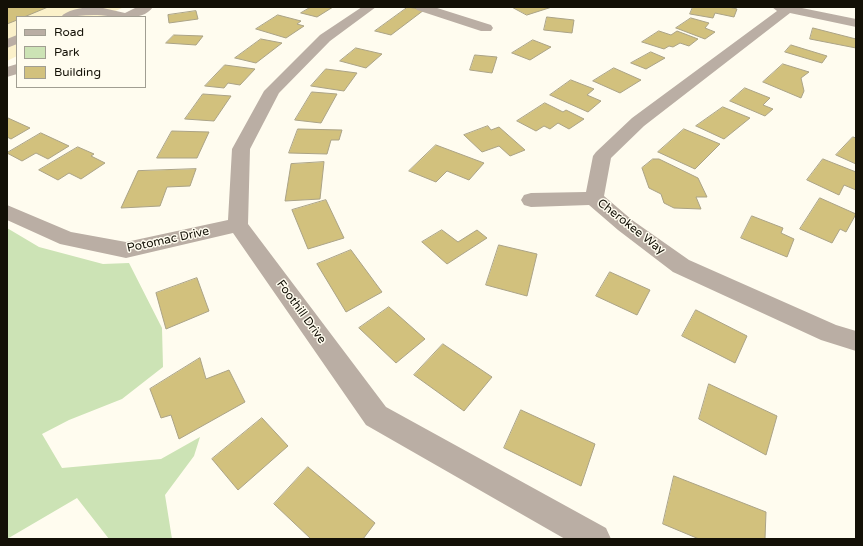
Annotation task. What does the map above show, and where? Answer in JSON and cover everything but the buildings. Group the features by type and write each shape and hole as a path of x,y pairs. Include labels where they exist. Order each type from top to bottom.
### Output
{"street":[{"path":"128,16 147,7"},
{"path":"238,225 241,148 272,92 325,38 370,7"},
{"path":"421,7 486,28"},
{"path":"783,8 856,23"},
{"name":"Cherokee Way","path":"783,8 638,122 602,156 594,198 625,225 681,266 830,333 856,341"},
{"path":"69,16 80,11 98,10 122,16"},
{"path":"7,44 16,40"},
{"path":"7,73 16,68"},
{"path":"531,200 594,198"},
{"name":"Potomac Drive","path":"7,212 67,239 126,250 238,225"},
{"name":"Foothill Drive","path":"238,225 376,416 595,539"}],"shaded area":[{"path":"7,7 124,7 105,16 16,16 16,56 7,61"}],"green space":[{"path":"7,228 39,247 103,264 129,263 162,328 163,367 122,399 69,420 42,434 62,468 161,459 200,437 194,456 165,495 172,539 109,539 77,498 7,539"}]}
